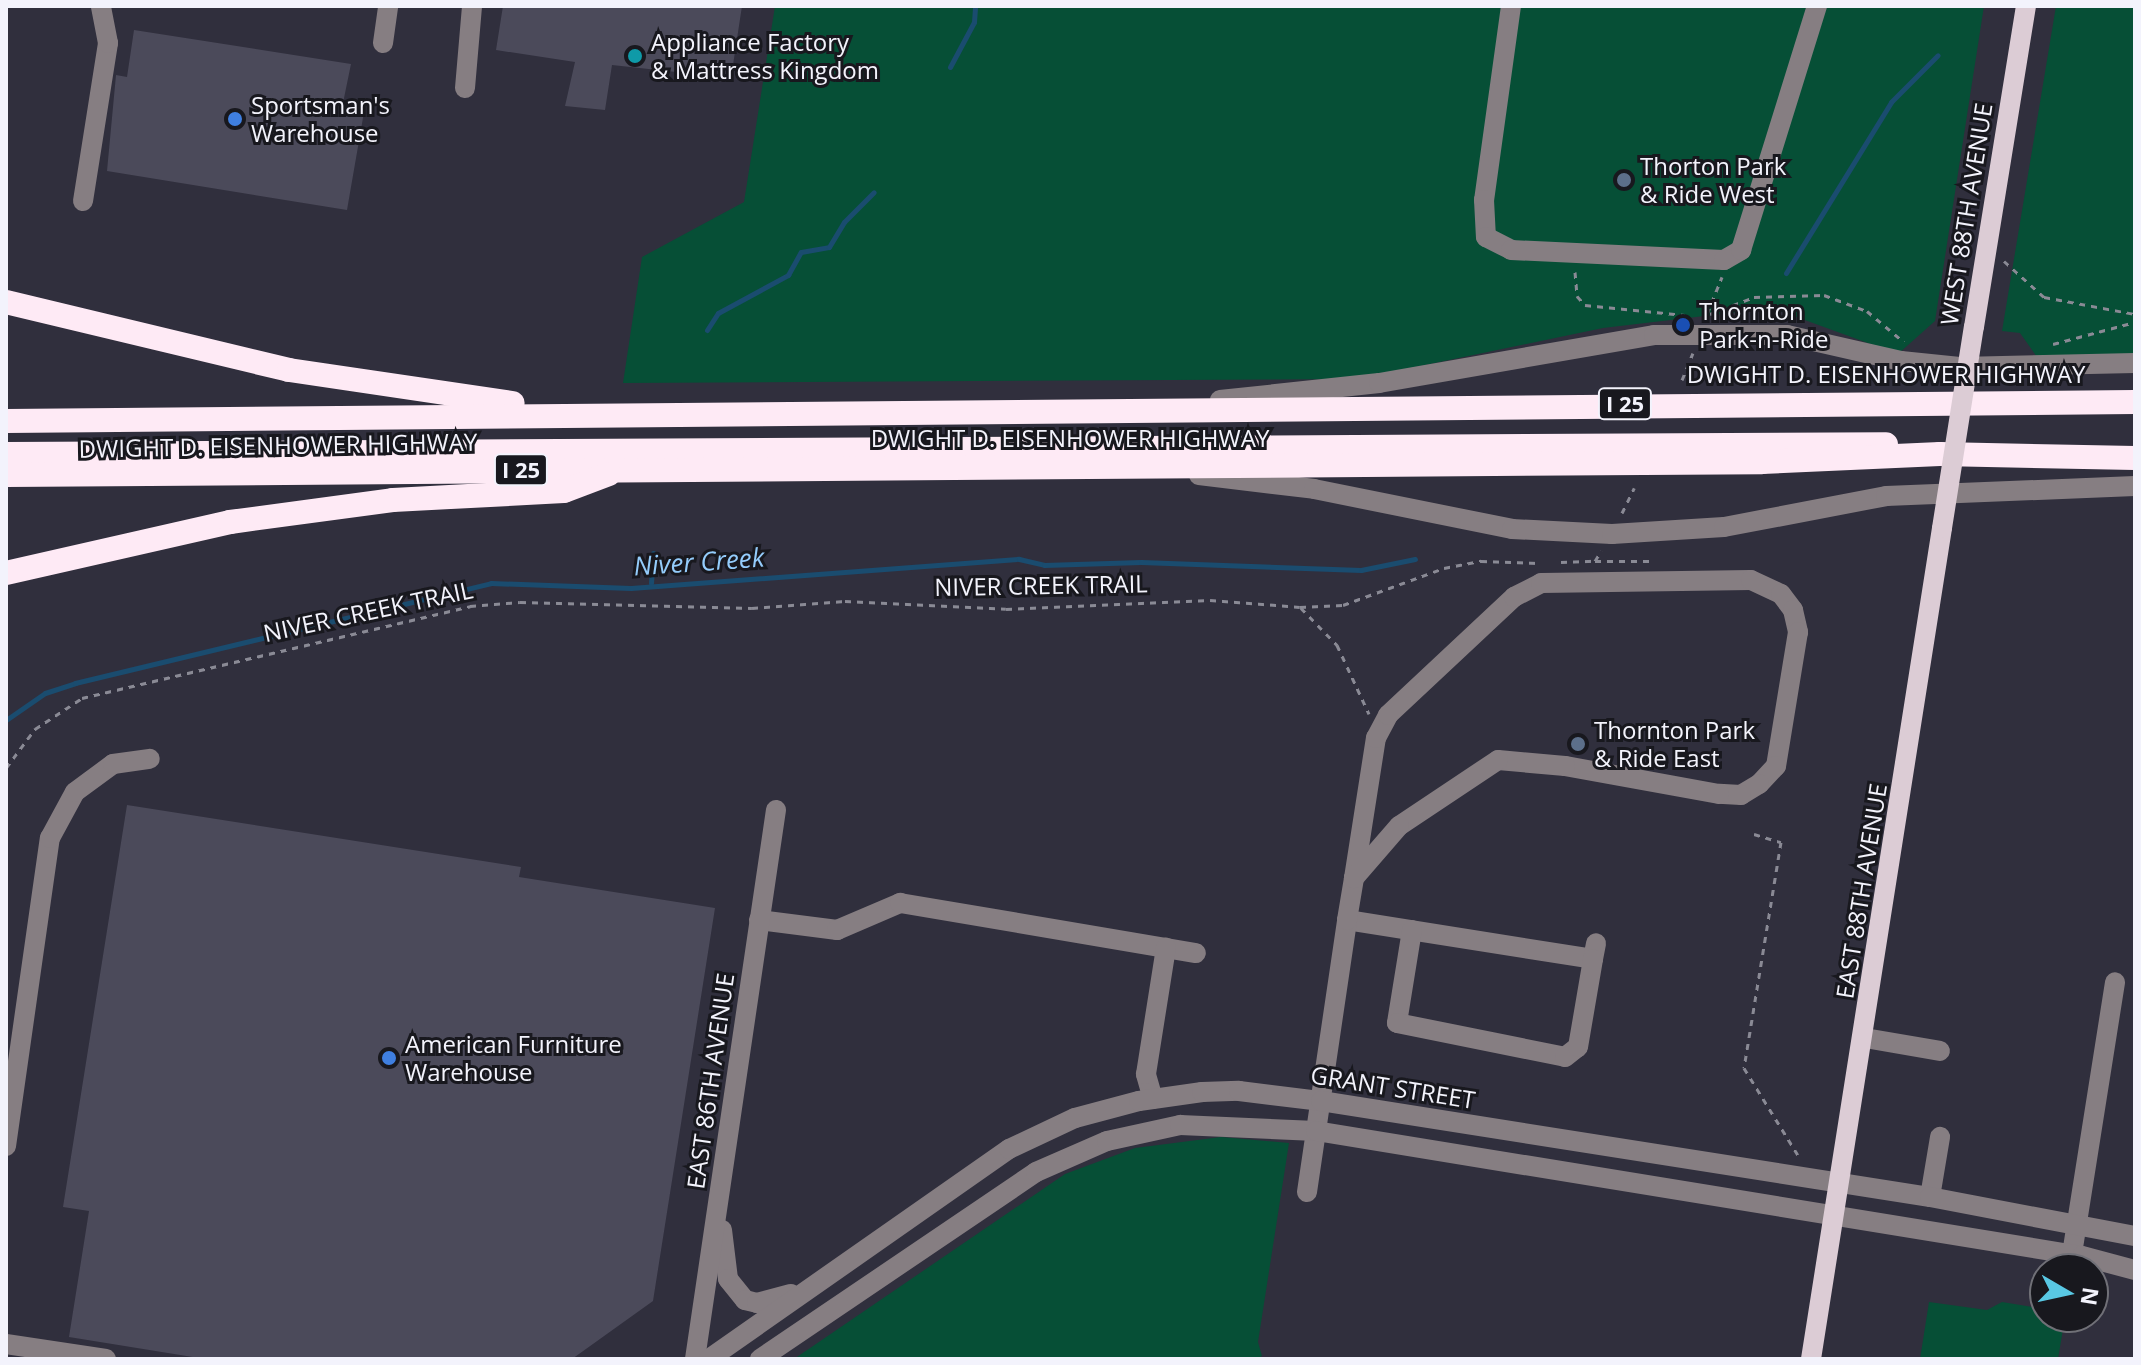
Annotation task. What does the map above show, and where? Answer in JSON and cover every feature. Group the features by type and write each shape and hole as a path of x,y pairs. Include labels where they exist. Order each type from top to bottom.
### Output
{"highway":[{"path":"6,302 241,360 383,387 509,403 663,414"},
{"name":"DWIGHT D. EISENHOWER HIGHWAY","path":"6,421 2135,402"},
{"path":"6,454 1821,440 1872,441 1940,454"},
{"name":"DWIGHT D. EISENHOWER HIGHWAY","path":"6,475 625,467 1762,462 1940,454 2135,458"},
{"path":"6,573 277,514 393,500 564,491 625,467"}],"main road":[{"name":"WEST 88TH AVENUE","path":"1957,431 2026,6"},
{"name":"EAST 88TH AVENUE","path":"1811,1359 1865,1038 1957,431"}],"street":[{"path":"83,201 108,43 101,6"},
{"path":"383,43 388,6"},
{"path":"465,88 472,6"},
{"path":"1511,6 1484,200 1486,237 1511,250 1724,260 1741,250 1815,12"},
{"path":"1115,410 1364,385 1654,335 1787,335 1901,361 1960,367 2135,363"},
{"path":"1120,467 1314,489 1512,529 1612,534 1724,527 1897,495 2135,486"},
{"path":"1307,1192 1347,920 1379,726 1514,597 1541,583 1751,580 1781,594 1793,610 1798,632 1776,766 1759,784 1741,795 1719,794 1565,766 1498,760 1399,826 1354,878"},
{"path":"6,1146 50,838 75,792 113,764 150,759"},
{"name":"EAST 86TH AVENUE","path":"695,1359 776,810"},
{"path":"759,920 837,930 900,903 1196,953"},
{"path":"1347,920 1594,951 1578,1047 1565,1057 1397,1023 1412,930"},
{"path":"1153,1099 1146,1074 1166,948"},
{"path":"2072,1253 2115,982"},
{"path":"1865,1038 1940,1051"},
{"name":"GRANT STREET","path":"709,1359 1009,1149 1075,1118 1153,1099 1239,1091 1321,1101 1930,1197 2077,1221 2135,1236"},
{"path":"760,1359 993,1198 1068,1155 1180,1125 1316,1131 2066,1253"},
{"path":"1930,1197 1940,1137"},
{"path":"719,1194 728,1279 736,1292 757,1303 814,1284"},
{"path":"2109,1263 2135,1270"},
{"path":"6,1344 106,1359"}],"path":[{"path":"1985,257 2010,262 2031,289 2044,297 2135,314"},
{"path":"1562,267 1575,268 1577,296 1585,305 1709,314 1722,277"},
{"path":"1745,299 1834,297 1867,311 1912,346"},
{"path":"2042,348 2135,322"},
{"name":"NIVER CREEK TRAIL","path":"6,768 35,729 82,698 441,610 494,603 752,608 845,601 1006,609 1210,600 1300,607 1343,605 1444,568 1481,561 1535,563"},
{"path":"1300,607 1337,645 1362,702 1379,726"},
{"path":"1754,834 1781,842 1744,1068 1798,1155"}],"green space":[{"path":"775,6 1984,6 1935,321 1898,354 1772,308 1603,328 1358,379 623,383 642,257 744,202"},
{"path":"2056,6 2135,6 2135,357 2037,357 2020,333 2002,331"},
{"path":"1221,1137 1289,1143 1258,1342 1262,1356 1257,1359 794,1359 1065,1174 1135,1148"},
{"path":"1929,1302 1987,1310 2002,1302 2029,1306 2029,1333 2062,1333 2058,1359 1920,1359"}],"building":[{"name":"Appliance Factory & Mattress Kingdom","path":"503,6 742,6 731,78 612,65 605,110 565,106 575,62 496,50"},
{"name":"Sportsman's Warehouse","path":"134,30 351,64 343,103 364,112 347,210 107,171 116,75 127,77"},
{"name":"American Furniture Warehouse","path":"127,805 521,867 519,877 715,908 653,1301 572,1359 205,1359 69,1337 89,1211 63,1207"}],"waterway":[{"path":"950,67 974,22 975,6"},
{"name":"Niver Creek","path":"1786,273 1891,102 1938,55"},
{"path":"707,330 718,313 788,275 801,252 829,247 844,222 874,192"},
{"path":"651,583 653,553"},
{"name":"Niver Creek","path":"6,720 45,693 75,683 491,583 631,588 1019,559 1044,565 1141,562 1361,570 1415,559"}],"place":[{"name":"Appliance Factory & Mattress Kingdom","path":"635,56"},
{"name":"Sportsman's Warehouse","path":"235,119"},
{"name":"Thorton Park & Ride West","path":"1624,180"},
{"name":"Thornton Park-n-Ride","path":"1683,325"},
{"name":"Thornton Park & Ride East","path":"1578,744"},
{"name":"American Furniture Warehouse","path":"389,1058"}]}
